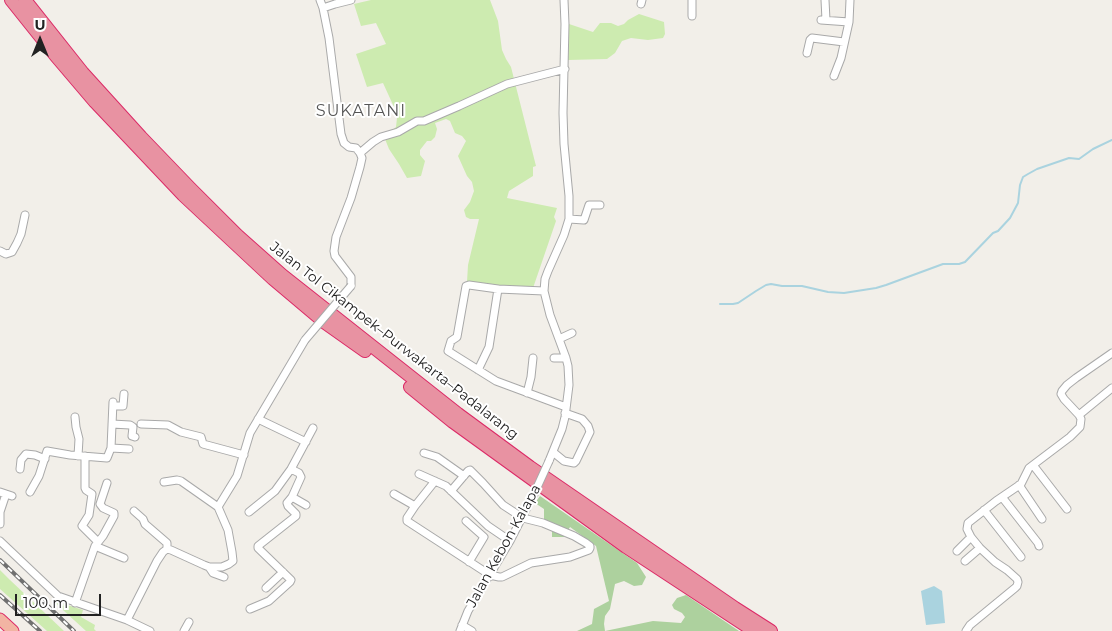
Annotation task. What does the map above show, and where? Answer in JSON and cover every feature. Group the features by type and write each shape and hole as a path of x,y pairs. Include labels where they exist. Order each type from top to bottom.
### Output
{"highway":[{"name":"Jalan Tol Cikampek–Purwakarta–Padalarang","path":"11,0 111,120 184,195 273,279 324,322 372,356 453,422 626,547 754,631"},
{"name":"Jalan Tol Cikampek–Purwakarta–Padalarang","path":"25,0 84,74 141,137 237,235 282,275 458,414 734,608 771,631"},
{"path":"0,619 13,631"}],"street":[{"path":"218,507 236,476 250,433 305,340 351,286 351,276 335,256 334,251 336,237 359,173 362,158 356,148 349,147 344,143 341,134 329,38 320,0"},
{"path":"323,8 351,0"},
{"path":"553,452 564,461 574,463 576,461 590,432 582,419 566,410 496,381 449,352 448,349 451,341 457,337 466,286 498,290 544,291 545,279 564,235 569,219 569,196 564,144 564,0"},
{"path":"692,0 692,16"},
{"path":"825,0 824,20 849,22"},
{"path":"834,76 841,58 849,22 850,0"},
{"path":"807,53 812,38 844,42"},
{"path":"360,153 381,137 398,132 417,121 424,121 507,84 565,69"},
{"path":"569,219 584,220 589,205 600,205"},
{"path":"0,252 6,254 12,252 20,238 25,215"},
{"path":"478,370 489,347 498,290"},
{"name":"Jalan Kebon Kalapa","path":"461,628 468,611 523,518 562,429 569,385 568,371 566,358 544,291"},
{"path":"559,339 572,333"},
{"path":"966,631 970,625 1018,584 1017,579 980,548 971,537 968,523 1019,485 1033,465 1080,427 1079,416 1064,399 1061,394 1062,391 1076,378 1112,353"},
{"path":"527,393 533,358"},
{"path":"554,358 566,358"},
{"path":"1079,416 1112,388"},
{"path":"30,492 39,476 47,450 106,459 111,448 113,404 123,406 124,394"},
{"path":"75,417 85,489 92,494 89,515 82,526 92,536 96,544 124,558"},
{"path":"258,419 306,442"},
{"path":"112,424 130,425 133,427 132,436 134,437"},
{"path":"141,424 166,424 181,432 201,437 203,444 244,455"},
{"path":"249,512 269,496 291,468 313,428"},
{"path":"111,448 129,449"},
{"path":"424,453 436,457 464,476"},
{"path":"20,469 21,460 26,454 44,459"},
{"path":"1033,465 1067,509"},
{"path":"250,609 269,601 290,582 290,578 258,546 296,516 287,503 292,497 301,477 299,473 291,468"},
{"path":"435,481 407,518 408,522 490,575 502,577 531,563 570,558 590,548 586,543 574,536 543,523 523,518 503,505 471,471 468,471 451,491"},
{"path":"419,474 446,486 488,526 510,541"},
{"path":"164,482 181,481 218,507 228,530 233,560 222,567 209,567 167,549"},
{"path":"75,603 96,544 114,516 114,513 103,508 100,504 106,483"},
{"path":"1019,485 1042,518"},
{"path":"0,524 0,512 6,494"},
{"path":"394,494 415,506"},
{"path":"292,497 306,505"},
{"path":"1002,497 1039,546"},
{"path":"984,510 1021,557"},
{"path":"127,620 157,561 167,549 167,543 146,525 143,518 134,511"},
{"path":"466,521 484,537 469,562"},
{"path":"957,551 971,537"},
{"path":"0,541 58,596 127,620 150,631"},
{"path":"964,561 980,548"},
{"path":"209,567 213,573 224,577"},
{"path":"266,588 283,572"},
{"path":"184,631 189,622"},
{"path":"461,628 472,631"}],"green space":[{"path":"371,0 490,0 498,21 502,50 511,67 536,166 533,167 533,176 509,191 507,198 557,208 554,217 556,221 533,288 492,286 467,282 468,265 479,219 466,217 464,210 470,202 474,191 472,182 467,176 458,156 466,141 462,136 455,133 450,121 446,119 435,123 437,129 435,137 431,141 427,141 420,150 420,155 425,161 421,176 407,178 389,149 385,133 396,127 397,118 394,107 383,83 367,87 356,54 386,44 376,23 361,26 354,4"},
{"path":"639,14 664,22 665,34 663,38 648,40 631,38 622,41 615,53 607,59 568,60 569,24 593,32 600,23 611,23 618,26"},
{"path":"540,496 637,563 646,577 642,585 634,586 624,581 615,584 610,609 605,616 605,631 577,631 592,624 594,609 609,601 596,546 570,527 564,537 552,537 552,524 544,522 544,509 535,503"},
{"path":"0,570 64,631 47,631 0,589"},
{"path":"686,595 739,631 605,631 653,621 681,623 685,617 674,609 672,605 677,598"},
{"path":"52,600 83,610 81,617 95,625 94,629 96,631 86,631"}],"water":[{"path":"934,586 942,591 945,623 926,625 921,591"}],"waterway":[{"path":"720,304 738,303 766,285 771,284 802,286 828,292 844,293 876,288 943,264 965,262 1010,218 1018,203 1023,177 1037,169 1069,158 1079,159 1093,149 1112,140"}],"railway":[{"path":"0,560 74,631"},
{"path":"0,595 40,631"}],"district":[{"name":"SUKATANI","path":"361,111"}]}
